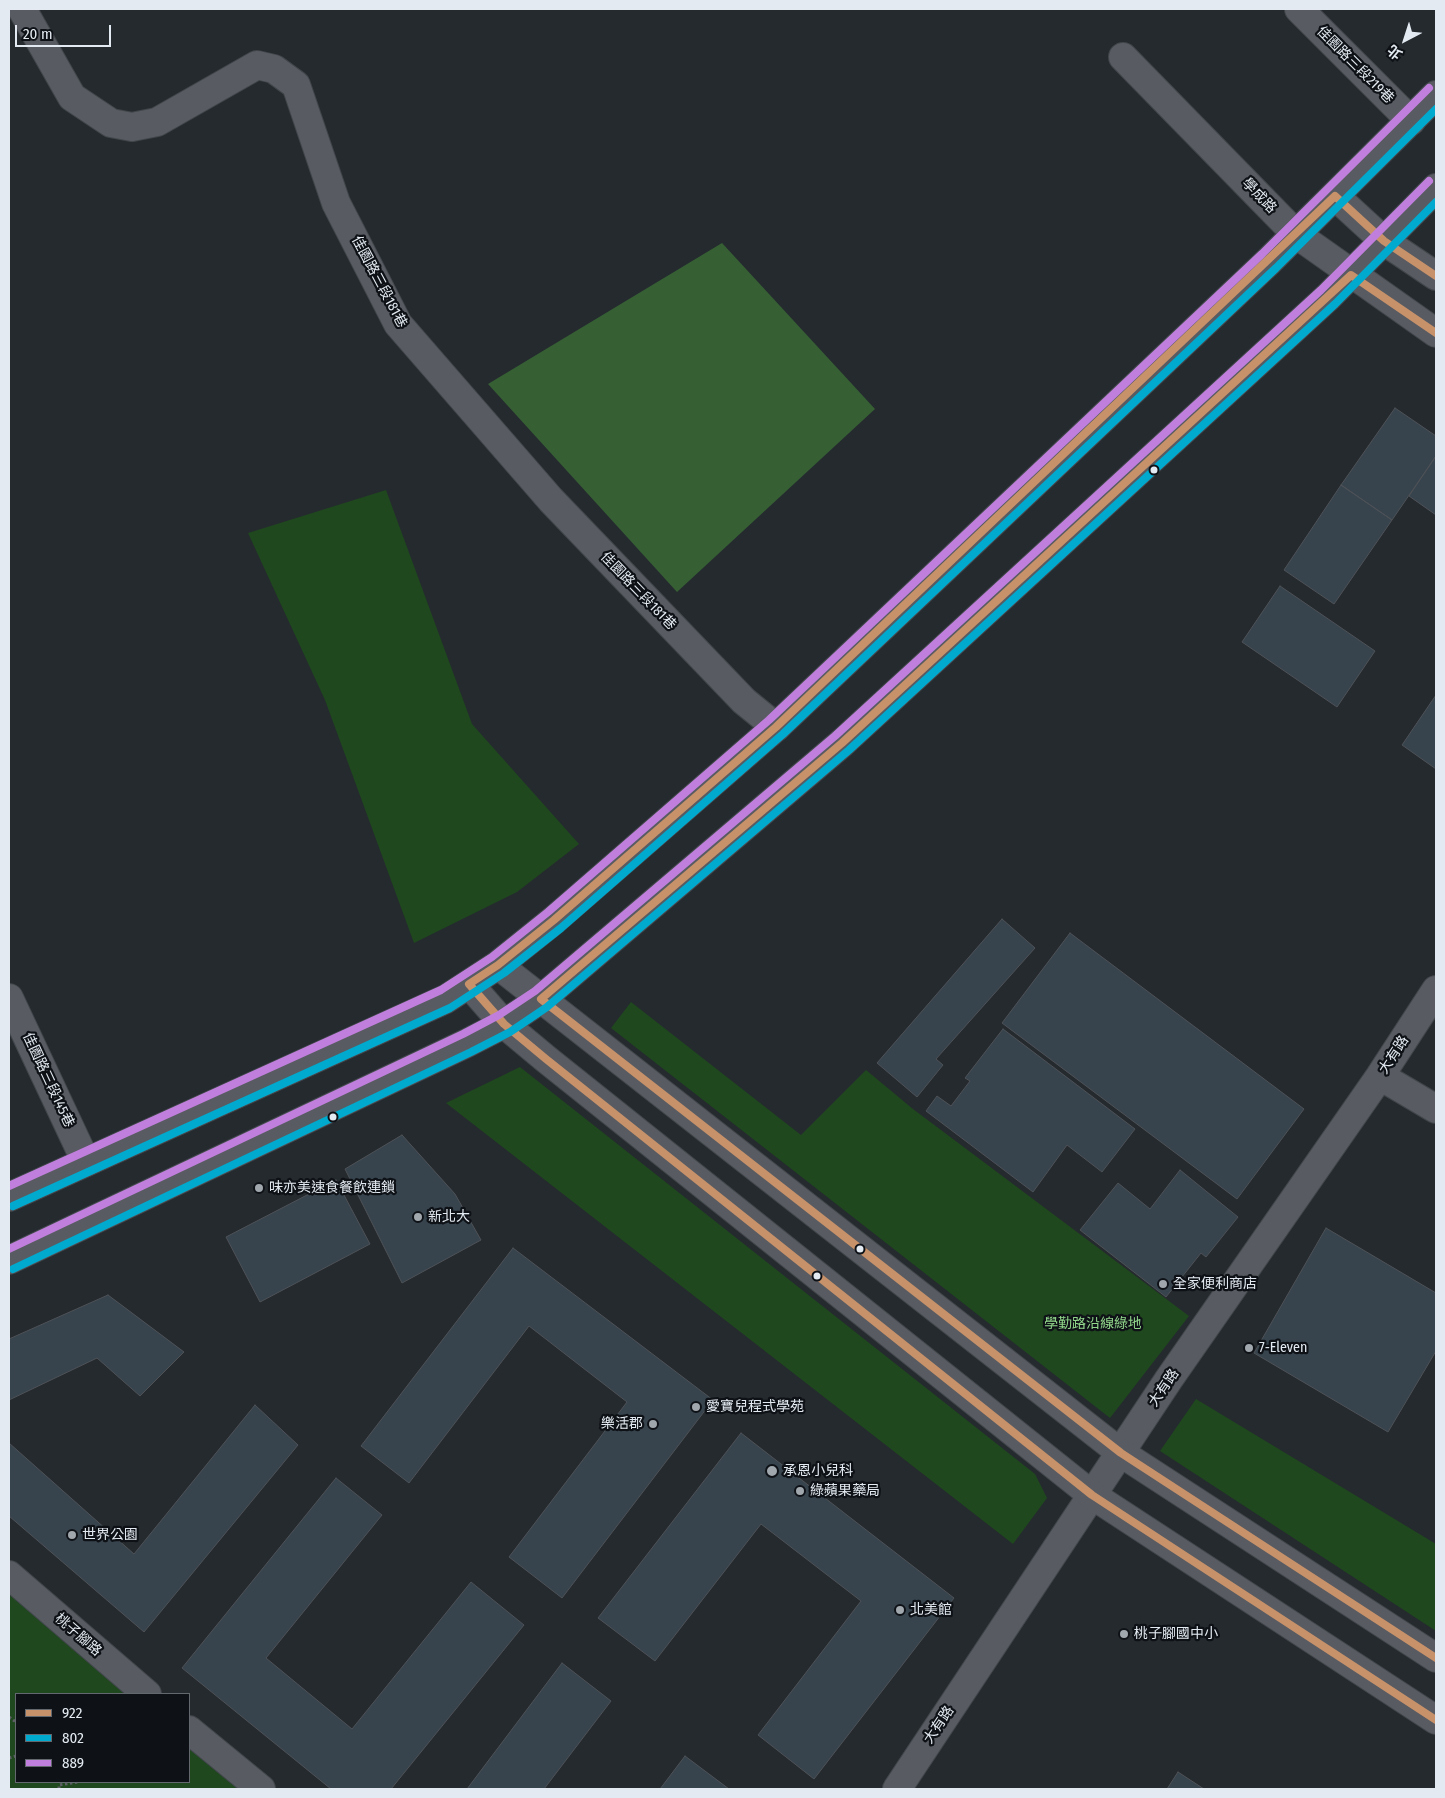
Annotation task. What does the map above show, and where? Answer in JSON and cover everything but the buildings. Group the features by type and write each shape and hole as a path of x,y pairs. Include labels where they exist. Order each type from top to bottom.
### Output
{"street":[{"name":"佳園路三段181巷","path":"22,9 72,97 111,123 132,126 157,122 257,65 274,70 296,85 336,202 398,324 551,500 744,701 776,727"},
{"name":"佳園路三段219巷","path":"1299,9 1411,121"},
{"name":"學成路","path":"1123,57 1296,234 1351,275 1436,333"},
{"path":"9,1197 446,999 498,965 554,920 776,727 1296,234 1436,95"},
{"path":"9,1260 504,1024 541,999 842,743 1351,275 1436,188"},
{"path":"1335,196 1384,241 1436,276"},
{"path":"498,965 1121,1453 1436,1658"},
{"path":"470,984 504,1024 1092,1495 1436,1720"},
{"name":"大有路","path":"897,1789 1169,1379 1380,1076 1436,990"},
{"name":"佳園路三段145巷","path":"9,998 86,1162"},
{"path":"1380,1076 1436,1109"},
{"name":"桃子腳路","path":"9,1575 146,1693"},
{"path":"190,1731 261,1789"}],"path":[{"path":"58,1786 73,1783"}],"green space":[{"path":"722,243 875,409 677,592 488,384"},
{"path":"386,490 472,724 579,844 517,892 414,943 325,700 248,533"},
{"name":"學勤路沿線綠地","path":"631,1002 801,1135 866,1070 913,1109 1189,1316 1110,1418 611,1028"},
{"path":"520,1067 1035,1474 1047,1498 1013,1544 446,1103"},
{"path":"1196,1399 1436,1544 1436,1631 1160,1451"},
{"path":"9,1594 134,1693 15,1693 15,1783 190,1783 190,1738 254,1789 9,1789"}],"transit line":[{"name":"889","path":"9,1186 441,990 492,957 548,912 769,720 1262,254 1429,88"},
{"name":"802","path":"13,1206 450,1008 504,973 561,928 783,734 1276,268 1436,109"},
{"name":"889","path":"9,1249 463,1034 499,1015 535,991 835,736 1321,290 1429,181"},
{"name":"922","path":"1436,276 1384,241 1335,196 776,727 554,920 498,965 469,984 504,1024 546,1059 1092,1495 1436,1720"},
{"name":"802","path":"13,1269 471,1052 510,1032 547,1007 849,750 1335,304 1436,202"},
{"name":"922","path":"1436,333 1351,275 842,743 541,999 1121,1453 1436,1658"}],"place":[{"name":"味亦美速食餐飲連鎖","path":"259,1188"},
{"name":"新北大","path":"418,1217"},
{"name":"全家便利商店","path":"1163,1284"},
{"name":"7-Eleven","path":"1249,1348"},
{"name":"愛寶兒程式學苑","path":"696,1407"},
{"name":"樂活郡","path":"653,1424"},
{"name":"承恩小兒科","path":"772,1471"},
{"name":"綠蘋果藥局","path":"800,1491"},
{"name":"世界公園","path":"72,1535"},
{"name":"北美館","path":"900,1610"},
{"name":"桃子腳國中小","path":"1124,1634"}]}
